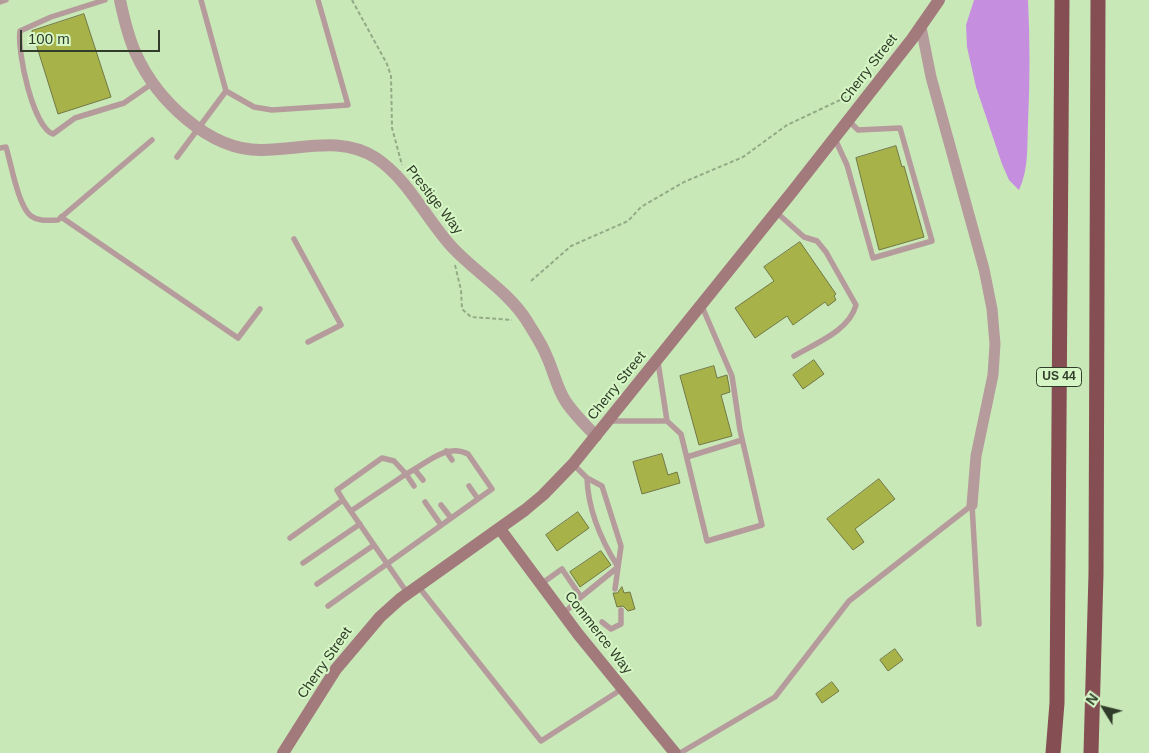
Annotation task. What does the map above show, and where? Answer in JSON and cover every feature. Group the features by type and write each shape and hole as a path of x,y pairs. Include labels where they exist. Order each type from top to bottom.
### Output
{"highway":[{"name":"US 44","path":"1054,753 1057,703 1062,0"},
{"name":"US 44","path":"1091,753 1096,574 1098,0"}],"main road":[{"name":"Cherry Street","path":"282,753 351,649 380,617 413,590 500,529 543,495 573,464 776,212 939,0"},
{"name":"Commerce Way","path":"500,529 563,614 675,753"}],"street":[{"name":"Prestige Way","path":"120,0 127,31 136,55 153,83 176,108 200,128 223,142 249,150 322,144 347,146 375,158 401,180 429,221 452,248 509,298 527,321 547,356 565,401 577,418 596,436"},
{"path":"920,27 984,270 992,309 995,344 993,376 976,456 972,505"}],"lane":[{"path":"0,2 6,0"},
{"path":"105,0 51,17 20,31 20,57 42,125 47,132 53,134 75,118 124,103 153,83"},
{"path":"201,0 226,91 254,107 272,110 348,105 318,0"},
{"path":"177,157 226,91"},
{"path":"834,137 846,165 873,258 932,241 900,128 858,130 848,120"},
{"path":"0,148 6,147 24,209 32,217 40,220 58,220 152,140"},
{"path":"776,212 804,237 816,241 826,252 856,305 852,317 834,333 794,356"},
{"path":"61,217 238,338 260,309"},
{"path":"294,239 341,325 308,342"},
{"path":"608,421 667,422 681,434 707,541 762,525 742,440 732,376 701,304"},
{"path":"658,360 667,422"},
{"path":"687,456 742,440"},
{"path":"328,606 492,489 468,454 454,450 446,451 406,474 351,512"},
{"path":"446,451 452,460"},
{"path":"414,486 394,461 382,458 337,490 388,564 413,590 541,741 622,689"},
{"path":"573,464 587,478 602,486 621,546 615,589"},
{"path":"415,470 423,480"},
{"path":"587,478 588,494 602,540 618,567"},
{"path":"469,486 478,499"},
{"path":"290,538 344,500"},
{"path":"425,502 441,525"},
{"path":"441,505 451,518"},
{"path":"972,505 979,624"},
{"path":"680,753 775,697 849,600 972,505"},
{"path":"303,563 360,524"},
{"path":"317,584 374,544"},
{"path":"563,614 618,567"},
{"path":"541,584 562,569 582,597"},
{"path":"602,622 611,629 617,628 621,624 623,617 621,610"}],"path":[{"path":"352,0 387,64 391,76 390,115 402,165 401,180"},
{"path":"531,281 571,246 628,221 642,207 684,182 743,157 787,125 858,92"},
{"path":"452,248 461,290 462,309 471,317 527,321"}],"shaded area":[{"path":"974,0 1028,0 1030,61 1027,148 1026,165 1019,190 1009,180 1002,164 976,87 967,47 966,25"}],"building":[{"path":"84,14 111,97 58,114 32,31"},
{"path":"896,146 902,167 904,166 924,237 879,250 856,158"},
{"path":"800,242 836,294 834,296 836,300 828,306 825,302 793,325 787,316 755,338 735,308 774,281 764,267"},
{"path":"814,360 824,374 803,389 793,375"},
{"path":"714,366 717,378 727,375 730,392 721,395 732,436 699,445 680,376"},
{"path":"662,454 668,475 677,472 680,483 642,494 633,462"},
{"path":"879,479 895,499 855,529 864,542 853,550 827,519"},
{"path":"578,512 589,528 557,551 546,535"},
{"path":"601,551 611,565 580,587 570,572"},
{"path":"622,587 624,593 630,592 635,609 628,611 623,606 617,607 613,593 617,593"},
{"path":"895,649 903,660 888,671 880,660"},
{"path":"832,682 839,691 822,703 816,694"}]}
